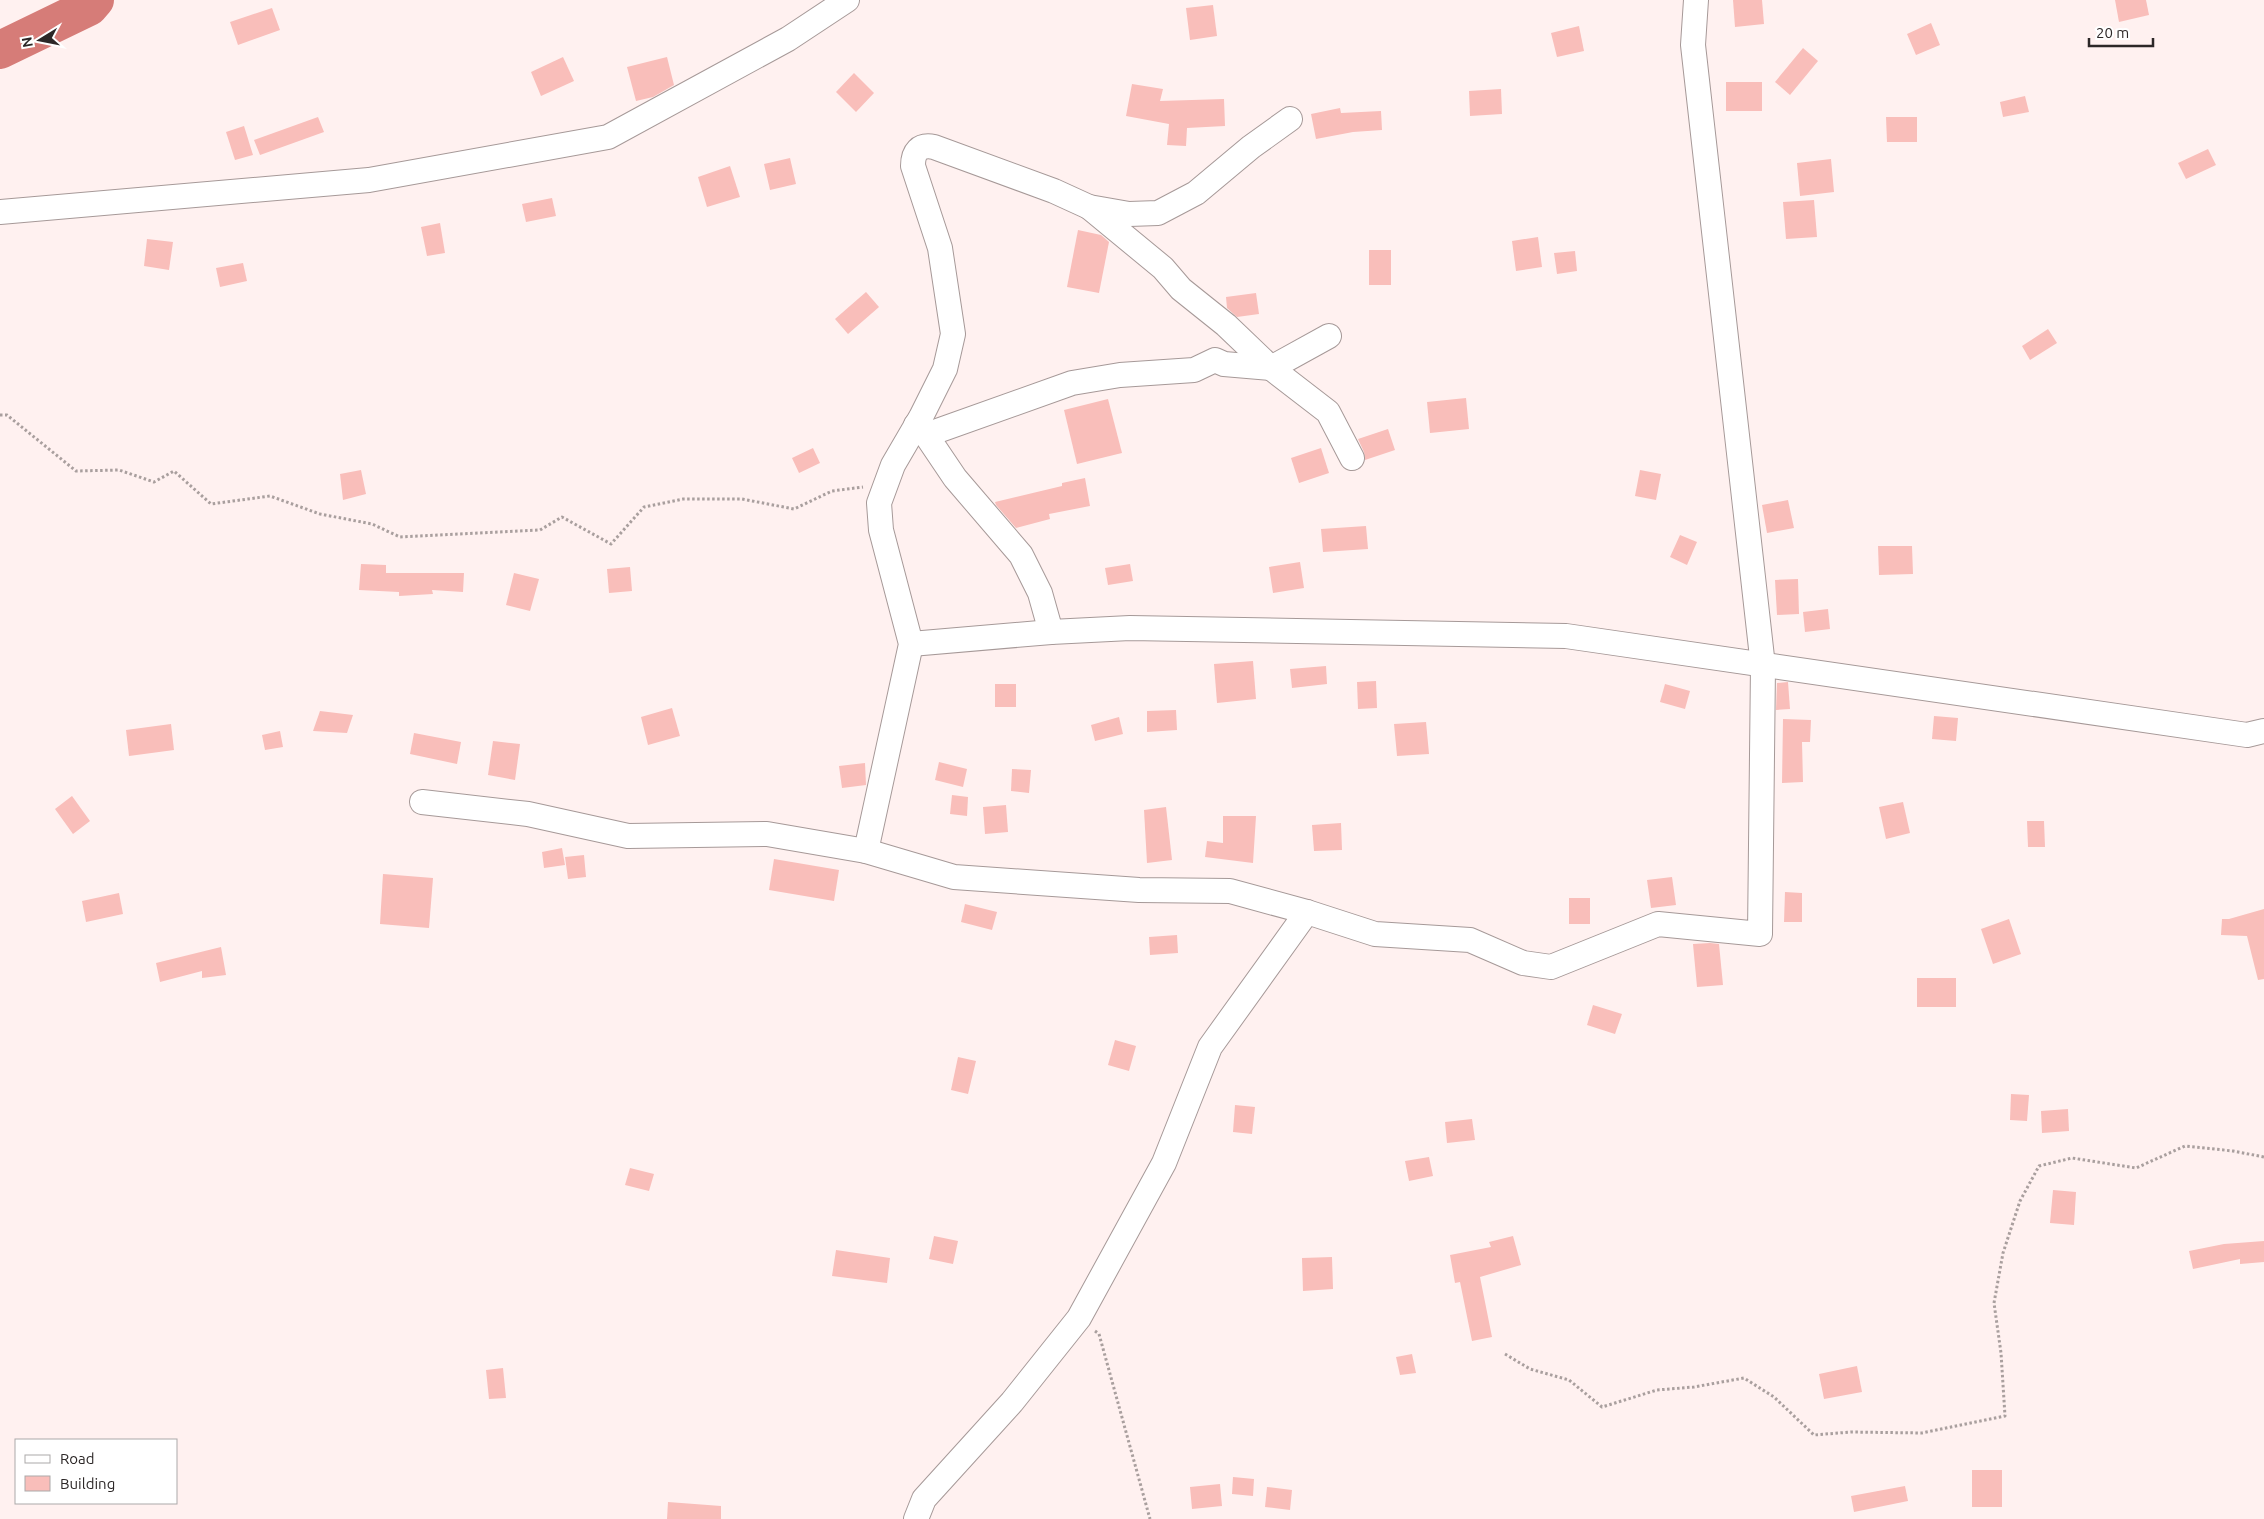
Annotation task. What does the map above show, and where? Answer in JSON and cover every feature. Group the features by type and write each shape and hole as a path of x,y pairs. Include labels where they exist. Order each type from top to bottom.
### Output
{"street":[{"path":"0,212 369,180 608,137 788,39 847,0"},
{"path":"422,802 528,814 628,836 767,834 866,851 954,877 1139,890 1230,891 1307,912 1375,934 1470,940 1523,963 1551,967 1658,924 1760,934 1763,666 1693,45 1696,0"},
{"path":"866,851 911,644 881,530 879,503 893,464 921,430 945,369 953,334 940,248 914,166 914,157 918,149 926,146 934,147 1054,191 1089,207 1129,214 1158,213 1196,192 1251,147 1290,119"},
{"path":"1089,207 1163,268 1181,289 1226,325 1271,368 1328,412 1352,458"},
{"path":"921,430 1072,383 1120,375 1194,370 1215,360 1224,364 1271,368 1329,336"},
{"path":"921,430 955,478 1021,555 1040,593 1051,632"},
{"path":"911,644 1051,632 1130,628 1566,636 2247,735 2264,731"},
{"path":"916,1519 924,1499 1012,1402 1079,1318 1164,1162 1210,1047 1307,912"}],"path":[{"path":"0,415 7,415 76,471 119,470 154,482 174,471 212,504 270,496 320,514 372,524 400,537 540,530 562,517 612,544 644,507 683,499 742,499 794,509 832,490 886,484"},
{"path":"1505,1354 1530,1369 1569,1380 1602,1407 1657,1390 1694,1387 1744,1378 1774,1397 1814,1435 1851,1432 1922,1433 2005,1416 2001,1353 1994,1303 2003,1253 2020,1201 2039,1166 2072,1158 2136,1168 2185,1146 2233,1150 2264,1157"},
{"path":"1079,1318 1099,1334 1150,1519"}],"building":[{"path":"1733,0 1762,0 1764,24 1735,27"},
{"path":"2115,0 2146,0 2149,15 2119,22"},
{"path":"1213,5 1217,36 1190,40 1186,8"},
{"path":"272,8 280,30 238,45 230,22"},
{"path":"1931,23 1940,45 1916,55 1907,34"},
{"path":"1579,26 1584,51 1557,57 1551,33"},
{"path":"1803,48 1818,61 1790,95 1775,82"},
{"path":"563,57 574,81 541,96 531,72"},
{"path":"667,57 674,85 653,97 636,101 627,67"},
{"path":"854,73 874,93 856,112 836,92"},
{"path":"1726,82 1762,82 1762,111 1726,111"},
{"path":"1132,84 1163,89 1160,101 1224,99 1225,126 1187,128 1186,146 1167,145 1169,124 1126,116"},
{"path":"1501,89 1502,114 1470,116 1469,91"},
{"path":"2025,96 2029,112 2003,117 2000,102"},
{"path":"1340,108 1341,113 1381,111 1382,130 1353,132 1316,139 1311,114"},
{"path":"318,117 324,132 260,155 254,140"},
{"path":"1886,117 1917,117 1917,142 1887,142"},
{"path":"244,126 253,155 235,160 226,132"},
{"path":"2208,149 2216,165 2186,179 2178,163"},
{"path":"790,158 796,184 770,190 764,164"},
{"path":"1831,159 1834,192 1800,196 1797,163"},
{"path":"730,166 740,197 707,207 698,177"},
{"path":"552,198 556,216 526,222 522,204"},
{"path":"1814,200 1817,237 1786,239 1783,202"},
{"path":"440,223 445,253 427,256 421,227"},
{"path":"1078,230 1101,235 1109,242 1099,293 1067,287"},
{"path":"1538,237 1542,267 1516,271 1512,241"},
{"path":"147,239 173,242 169,270 144,266"},
{"path":"1369,250 1391,250 1391,285 1369,285"},
{"path":"1575,251 1577,271 1557,274 1554,253"},
{"path":"243,263 247,281 220,287 216,268"},
{"path":"866,292 879,307 848,334 835,319"},
{"path":"1256,293 1259,314 1237,317 1227,308 1226,297"},
{"path":"2048,329 2057,343 2030,360 2022,346"},
{"path":"1466,398 1469,429 1430,433 1427,402"},
{"path":"1108,399 1122,453 1077,464 1064,410"},
{"path":"1388,429 1395,450 1365,460 1364,452 1358,439"},
{"path":"813,448 820,463 799,473 792,458"},
{"path":"1321,448 1329,473 1299,483 1291,458"},
{"path":"361,470 366,494 343,500 340,474"},
{"path":"1640,470 1661,474 1656,500 1635,496"},
{"path":"1085,478 1090,506 1049,514 1050,519 1016,528 995,502 1062,486 1062,483"},
{"path":"1788,500 1794,528 1767,533 1762,505"},
{"path":"1366,526 1368,549 1323,552 1321,529"},
{"path":"1680,535 1697,542 1687,565 1670,557"},
{"path":"1878,546 1912,546 1913,574 1879,575"},
{"path":"1300,562 1304,588 1273,593 1269,567"},
{"path":"361,564 386,565 386,573 464,573 463,592 432,590 433,594 399,596 399,592 359,590"},
{"path":"1130,564 1133,581 1108,585 1105,568"},
{"path":"630,567 632,591 609,593 607,569"},
{"path":"514,573 539,579 530,611 506,605"},
{"path":"1798,579 1799,614 1777,615 1775,580"},
{"path":"1828,609 1830,629 1805,632 1803,612"},
{"path":"1253,661 1256,699 1217,703 1214,664"},
{"path":"1326,666 1327,684 1292,688 1290,669"},
{"path":"1376,681 1377,708 1358,709 1357,682"},
{"path":"1788,682 1790,709 1776,710 1777,683"},
{"path":"995,684 1016,684 1016,707 995,707"},
{"path":"1665,684 1690,691 1685,709 1660,702"},
{"path":"672,708 680,736 648,745 641,717"},
{"path":"1176,710 1177,730 1147,732 1147,711"},
{"path":"320,711 353,715 347,733 313,731"},
{"path":"1934,716 1958,718 1956,741 1932,739"},
{"path":"1119,717 1123,734 1095,741 1091,725"},
{"path":"1783,719 1811,720 1810,742 1802,742 1803,782 1782,783"},
{"path":"1426,722 1429,754 1397,756 1394,724"},
{"path":"171,724 174,750 129,756 126,730"},
{"path":"280,731 283,747 265,750 262,735"},
{"path":"414,733 461,742 457,764 410,754"},
{"path":"493,741 520,744 515,780 488,775"},
{"path":"939,762 967,769 963,787 935,780"},
{"path":"865,763 866,785 842,788 839,766"},
{"path":"1012,769 1031,770 1029,793 1011,791"},
{"path":"952,795 968,797 967,816 950,814"},
{"path":"72,796 90,821 73,834 55,809"},
{"path":"1903,802 1910,833 1886,839 1879,807"},
{"path":"1006,805 1008,832 985,834 983,807"},
{"path":"1166,807 1172,860 1147,863 1144,810"},
{"path":"1223,816 1256,816 1253,863 1205,857 1207,841 1223,843"},
{"path":"2027,821 2044,821 2045,847 2028,847"},
{"path":"1341,823 1342,850 1314,851 1312,825"},
{"path":"562,848 565,865 544,868 542,852"},
{"path":"584,855 586,877 568,879 565,857"},
{"path":"774,859 839,870 834,901 769,890"},
{"path":"383,874 433,878 429,928 380,924"},
{"path":"1672,877 1676,905 1651,908 1647,880"},
{"path":"1785,892 1802,893 1802,922 1784,922"},
{"path":"119,893 123,914 86,922 82,901"},
{"path":"1569,898 1590,898 1590,924 1569,924"},
{"path":"965,904 997,912 992,930 961,922"},
{"path":"2264,909 2264,979 2258,980 2247,936 2221,935 2222,919 2229,919"},
{"path":"2009,919 2021,954 1993,964 1981,929"},
{"path":"1177,935 1178,953 1150,955 1149,937"},
{"path":"1693,944 1719,944 1723,985 1697,987"},
{"path":"221,947 226,975 202,978 202,971 160,982 156,963"},
{"path":"1917,978 1956,978 1956,1007 1917,1007"},
{"path":"1593,1005 1622,1014 1615,1034 1587,1025"},
{"path":"1115,1040 1136,1046 1129,1071 1108,1065"},
{"path":"958,1057 976,1061 968,1094 951,1090"},
{"path":"2011,1094 2029,1095 2027,1121 2010,1120"},
{"path":"1235,1105 1255,1107 1252,1134 1233,1132"},
{"path":"2068,1109 2069,1131 2042,1133 2041,1111"},
{"path":"1472,1119 1475,1140 1447,1143 1445,1122"},
{"path":"1429,1157 1433,1176 1409,1181 1405,1161"},
{"path":"630,1168 654,1174 649,1191 625,1185"},
{"path":"2053,1190 2076,1192 2074,1225 2050,1223"},
{"path":"934,1236 958,1241 953,1264 929,1259"},
{"path":"1513,1236 1521,1265 1480,1277 1492,1337 1472,1341 1460,1282 1455,1283 1450,1255 1491,1247 1489,1242"},
{"path":"2264,1241 2264,1262 2240,1264 2240,1259 2193,1269 2189,1251 2224,1244"},
{"path":"836,1250 890,1258 887,1283 832,1276"},
{"path":"1332,1257 1333,1289 1303,1291 1302,1258"},
{"path":"1412,1354 1416,1373 1400,1375 1396,1357"},
{"path":"1857,1366 1862,1392 1824,1399 1819,1374"},
{"path":"503,1368 506,1398 489,1399 486,1370"},
{"path":"1972,1470 2002,1470 2002,1507 1972,1507"},
{"path":"1233,1477 1254,1479 1253,1496 1232,1494"},
{"path":"1220,1484 1222,1506 1192,1509 1190,1487"},
{"path":"1905,1486 1908,1501 1854,1512 1851,1496"},
{"path":"1267,1487 1292,1490 1290,1510 1265,1507"},
{"path":"668,1502 721,1506 721,1519 667,1519"}],"waterway":[{"path":"0,50 89,7 95,0"}]}
